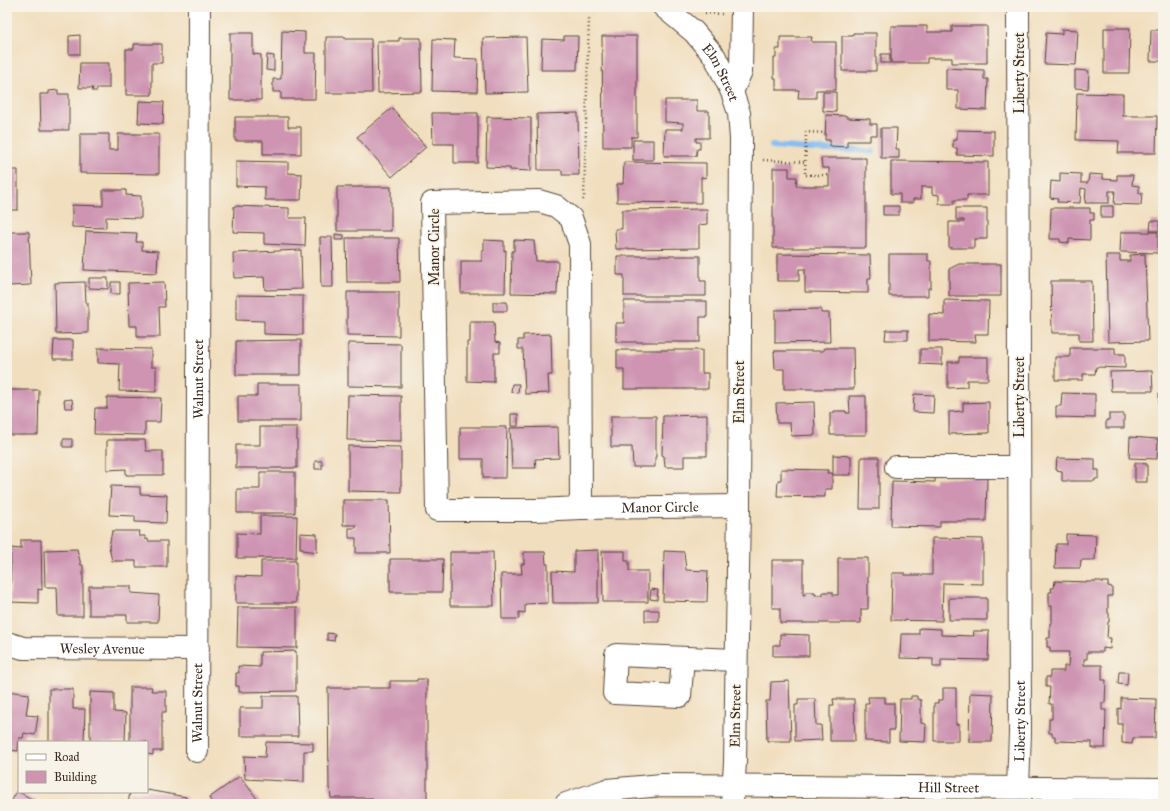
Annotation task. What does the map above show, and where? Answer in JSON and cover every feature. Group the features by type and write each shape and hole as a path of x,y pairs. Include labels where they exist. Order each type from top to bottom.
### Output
{"street":[{"name":"Walnut Street","path":"197,751 199,7"},
{"name":"Elm Street","path":"664,7 694,32 715,57 732,92 739,113 741,139 739,506 734,763 732,795"},
{"name":"Liberty Street","path":"1018,7 1020,732 1018,787"},
{"path":"732,92 741,71 734,11"},
{"name":"Manor Circle","path":"571,218 556,206 539,201 432,202 438,510 536,510 739,506"},
{"path":"571,218 580,244 581,508"},
{"path":"896,468 1019,467"},
{"name":"Wesley Avenue","path":"7,643 23,648 198,649"},
{"path":"683,658 736,660"},
{"name":"Hill Street","path":"566,804 607,790 662,785 732,795 1018,787 1061,796 1163,789"}],"path":[{"path":"701,13 734,11"},
{"path":"571,218 584,198 589,17"},
{"path":"826,133 806,132 805,175 829,176"},
{"path":"763,160 805,162"}],"building":[{"path":"891,26 927,26 927,32 952,32 952,26 987,26 987,63 952,63 952,58 927,58 927,63 891,63"},
{"path":"1104,28 1130,28 1129,73 1104,73"},
{"path":"1062,29 1078,30 1076,65 1044,64 1046,33 1062,34"},
{"path":"1151,30 1163,30 1163,61 1150,61"},
{"path":"282,31 305,32 305,53 316,53 315,99 281,99 281,92 273,92 273,79 281,79"},
{"path":"230,33 253,33 253,54 261,55 261,100 230,100"},
{"path":"853,33 876,33 876,71 842,71 842,36 853,36"},
{"path":"80,35 80,54 69,54 69,36"},
{"path":"564,36 578,36 577,70 541,70 542,39 564,40"},
{"path":"602,36 637,36 637,137 631,137 631,147 603,147"},
{"path":"326,37 371,39 372,93 326,93"},
{"path":"526,37 528,92 485,93 483,38"},
{"path":"780,37 812,37 811,42 836,42 836,90 816,90 816,98 798,98 799,90 776,90 776,78 774,78 774,58 776,58 776,49 780,49"},
{"path":"399,38 421,38 422,92 378,93 377,41 399,41"},
{"path":"433,39 455,40 454,58 478,59 477,92 432,91"},
{"path":"134,44 162,44 162,63 152,63 152,95 126,95 126,49 134,49"},
{"path":"881,54 890,54 890,63 881,63"},
{"path":"267,55 274,56 274,71 266,70"},
{"path":"80,63 109,63 109,88 97,88 97,91 92,91 93,88 79,88"},
{"path":"946,68 984,70 984,79 988,79 987,110 958,109 958,90 946,90"},
{"path":"1075,70 1089,71 1088,89 1075,88"},
{"path":"58,90 58,94 69,94 69,130 41,130 40,94 49,94 49,91"},
{"path":"823,92 836,92 836,112 823,111"},
{"path":"1077,93 1123,94 1123,116 1157,116 1156,153 1118,153 1119,141 1076,140"},
{"path":"665,100 697,100 697,111 709,111 709,138 696,138 696,142 700,142 700,149 697,149 696,156 664,156 665,129 683,129 683,123 665,122"},
{"path":"139,101 164,102 163,124 138,123"},
{"path":"392,108 426,147 392,177 357,137"},
{"path":"432,113 478,113 478,163 454,163 454,144 433,144"},
{"path":"578,113 579,175 562,175 562,170 538,170 537,114"},
{"path":"826,115 870,119 870,124 877,124 877,135 870,135 870,141 847,141 847,147 830,146 830,140 825,140"},
{"path":"235,117 288,117 288,127 301,127 301,154 263,154 263,141 235,141"},
{"path":"487,117 531,118 531,171 486,167"},
{"path":"881,128 897,128 896,149 899,149 899,158 881,158"},
{"path":"957,130 994,131 994,156 957,155 957,148 953,148 953,140 957,140"},
{"path":"80,134 109,134 109,150 118,150 118,134 159,134 159,174 80,173"},
{"path":"633,140 653,140 653,160 633,160"},
{"path":"821,158 866,158 866,248 773,248 773,168 789,168 789,177 797,177 796,186 829,186 829,168 822,168"},
{"path":"236,161 288,162 288,173 302,174 301,200 265,200 265,187 236,186"},
{"path":"891,161 988,162 988,195 967,195 967,200 954,200 954,204 939,204 939,195 932,194 932,187 921,187 921,199 913,199 913,203 900,203 900,194 891,194"},
{"path":"624,162 706,163 706,178 701,177 701,203 617,202 617,184 623,184"},
{"path":"7,170 18,170 18,210 7,210"},
{"path":"1060,173 1081,174 1081,183 1088,183 1089,174 1103,175 1103,179 1117,180 1117,175 1133,175 1132,185 1139,186 1139,193 1142,193 1141,205 1114,204 1115,191 1109,191 1109,203 1085,203 1086,189 1081,188 1080,203 1057,202 1058,199 1050,198 1051,181 1060,182"},
{"path":"337,187 391,187 391,231 337,231"},
{"path":"103,190 126,190 126,195 141,196 141,218 106,217 106,228 72,227 72,205 103,206"},
{"path":"234,206 289,208 289,218 306,218 305,246 264,244 264,233 233,232"},
{"path":"883,206 899,206 899,215 883,215"},
{"path":"1101,206 1113,206 1113,218 1101,218"},
{"path":"956,208 987,208 987,239 974,239 974,248 949,248 949,222 964,222 964,220 956,220"},
{"path":"1051,208 1090,208 1090,213 1094,213 1094,220 1090,220 1090,240 1069,239 1069,243 1060,242 1060,239 1050,239"},
{"path":"707,209 707,224 699,225 699,248 616,249 615,229 622,229 622,210"},
{"path":"1161,215 1163,215 1163,237 1162,237"},
{"path":"1151,221 1159,221 1159,231 1150,231"},
{"path":"86,231 137,233 136,242 142,242 142,250 158,251 157,273 84,270"},
{"path":"7,232 29,232 31,285 7,286"},
{"path":"1121,232 1158,232 1158,253 1120,252"},
{"path":"335,234 344,235 344,240 335,240"},
{"path":"320,237 332,237 333,287 321,287"},
{"path":"346,238 399,238 400,282 347,282"},
{"path":"484,240 504,241 504,251 506,250 505,293 461,293 461,261 482,261"},
{"path":"514,240 534,241 536,261 558,261 557,294 511,293 512,251 514,251"},
{"path":"301,250 302,289 265,290 264,277 234,278 233,253"},
{"path":"1159,252 1163,252 1163,297 1160,297"},
{"path":"777,254 870,255 871,278 868,278 868,293 805,292 805,269 799,269 799,281 777,281"},
{"path":"889,254 928,254 928,261 931,261 931,288 928,288 928,296 889,296"},
{"path":"1145,254 1148,341 1108,342 1106,255 1120,255 1120,261 1130,261 1130,255"},
{"path":"617,256 700,256 700,281 706,281 706,296 624,296 624,275 617,275"},
{"path":"959,264 1001,264 1001,296 949,296 949,269"},
{"path":"89,278 108,278 108,289 89,288"},
{"path":"1051,281 1092,281 1093,341 1079,341 1079,333 1052,333"},
{"path":"85,282 86,303 88,303 88,333 56,334 55,283"},
{"path":"111,282 120,282 120,294 111,294"},
{"path":"164,282 165,307 159,307 160,337 137,337 137,326 129,326 128,283"},
{"path":"347,292 399,292 399,336 347,335"},
{"path":"236,295 303,296 303,335 264,334 264,321 236,320"},
{"path":"944,300 989,301 988,334 975,334 976,342 929,341 929,314 944,315"},
{"path":"624,301 707,301 707,317 700,317 700,342 616,342 616,323 624,323"},
{"path":"493,302 507,302 507,311 493,311"},
{"path":"821,309 821,313 829,313 830,342 775,343 775,310"},
{"path":"470,322 494,322 495,342 500,343 500,353 494,353 494,382 467,381 467,342 470,342"},
{"path":"886,330 908,330 908,340 885,340"},
{"path":"551,334 552,375 548,375 549,393 525,394 523,349 518,349 518,340 523,340 523,335"},
{"path":"54,340 73,340 73,359 53,359"},
{"path":"301,340 301,375 236,375 236,341"},
{"path":"348,343 401,344 401,387 348,386"},
{"path":"98,348 151,349 151,367 156,367 156,392 119,391 120,364 98,363"},
{"path":"824,348 853,348 854,389 784,389 784,369 775,369 774,351 823,351"},
{"path":"1070,348 1115,348 1115,354 1125,354 1125,368 1096,367 1095,374 1083,374 1083,380 1055,380 1055,357 1070,357"},
{"path":"920,349 942,349 942,365 920,364"},
{"path":"617,350 702,350 702,373 708,373 708,389 624,389 624,369 617,369"},
{"path":"959,357 988,357 988,380 967,380 967,387 948,388 948,362 959,362"},
{"path":"1152,371 1153,391 1111,391 1110,372"},
{"path":"257,384 301,384 301,421 238,421 238,396 257,396"},
{"path":"512,384 519,384 518,393 511,392"},
{"path":"10,390 39,390 38,435 10,435"},
{"path":"1062,393 1095,394 1095,418 1056,417 1056,406 1061,406"},
{"path":"1159,393 1163,393 1163,415 1159,415"},
{"path":"914,394 934,395 933,413 913,412"},
{"path":"348,395 401,396 401,441 347,440"},
{"path":"849,396 866,396 866,435 830,435 830,413 834,413 834,411 846,411 846,413 850,413"},
{"path":"107,397 161,398 160,422 145,422 145,435 94,434 95,408 107,408"},
{"path":"72,399 73,408 65,408 64,400"},
{"path":"814,402 815,435 791,436 790,423 777,423 776,403"},
{"path":"989,402 989,433 949,434 949,412 963,411 963,403"},
{"path":"511,414 518,414 518,426 511,426"},
{"path":"1109,414 1124,414 1124,428 1106,428 1106,420 1109,420"},
{"path":"707,415 707,456 684,456 684,467 665,467 664,456 662,455 663,416"},
{"path":"611,416 656,416 655,467 633,467 632,447 611,447"},
{"path":"260,427 297,427 297,468 236,468 236,445 260,445"},
{"path":"460,427 507,427 506,478 483,478 483,459 460,459"},
{"path":"558,427 559,458 535,459 536,468 512,468 510,428"},
{"path":"1130,437 1158,439 1157,459 1129,458"},
{"path":"63,439 72,439 72,447 63,447"},
{"path":"107,440 145,440 146,451 163,451 163,475 126,475 126,469 107,470"},
{"path":"348,446 401,447 401,492 348,491"},
{"path":"833,455 851,456 851,475 833,475"},
{"path":"861,457 879,457 879,509 860,509"},
{"path":"1057,458 1095,459 1095,470 1099,470 1099,478 1095,479 1095,481 1062,481 1062,471 1056,470"},
{"path":"315,461 322,461 322,469 315,469"},
{"path":"1135,463 1147,464 1147,482 1135,482"},
{"path":"781,469 828,470 827,473 832,473 832,489 825,489 825,497 777,496 778,480 781,480"},
{"path":"260,472 295,472 295,513 237,513 237,489 260,489"},
{"path":"935,478 987,478 986,521 940,521 940,527 891,526 892,481 935,482"},
{"path":"111,486 140,487 140,494 167,495 166,523 135,522 135,516 109,515"},
{"path":"343,500 389,500 390,553 356,553 356,538 349,538 349,528 356,528 356,525 343,525"},
{"path":"260,516 297,516 296,558 237,558 237,533 260,534"},
{"path":"112,531 140,531 139,536 145,536 145,539 148,539 148,541 167,541 167,567 136,567 136,561 112,561 109,547"},
{"path":"300,533 317,534 317,552 303,550 303,548 300,548"},
{"path":"1066,534 1096,535 1095,560 1081,560 1080,568 1055,568 1056,544 1066,544"},
{"path":"932,538 983,539 983,584 943,583 942,621 891,620 892,573 905,573 905,575 932,575"},
{"path":"21,540 41,540 42,590 38,589 38,603 10,602 11,548 21,549"},
{"path":"77,549 81,565 83,565 83,616 58,616 57,587 45,587 44,550"},
{"path":"598,550 598,603 553,603 552,571 574,572 574,551"},
{"path":"602,551 625,551 625,561 629,561 629,571 648,571 648,602 603,602"},
{"path":"664,551 684,552 686,570 708,571 707,602 663,601"},
{"path":"450,552 493,552 494,606 450,606"},
{"path":"524,552 545,552 546,564 548,564 548,603 525,604 525,613 519,612 519,619 502,619 501,574 522,574 521,564 524,564"},
{"path":"838,558 868,558 868,609 861,609 861,623 780,623 780,608 772,608 772,560 803,560 803,595 805,595 805,592 815,592 815,595 823,595 823,592 833,592 833,595 838,595"},
{"path":"390,559 443,559 442,592 390,592"},
{"path":"261,561 296,561 296,603 236,603 236,576 261,577"},
{"path":"1055,581 1101,581 1108,582 1108,586 1112,587 1112,596 1108,596 1109,622 1107,638 1111,638 1110,649 1103,648 1103,652 1087,652 1087,659 1084,659 1084,665 1102,665 1102,680 1106,680 1105,703 1102,703 1102,710 1106,710 1105,748 1092,748 1092,742 1055,741 1055,736 1052,736 1052,733 1049,733 1049,719 1052,719 1052,704 1049,704 1050,687 1046,687 1046,677 1050,677 1050,671 1064,671 1064,666 1068,666 1069,652 1050,652 1050,647 1047,647 1047,638 1050,638 1050,623 1052,623 1052,606 1049,606 1049,592 1052,592 1051,588 1054,588"},
{"path":"89,586 131,586 131,593 159,595 158,622 127,622 127,615 89,615"},
{"path":"651,589 658,590 657,600 650,599"},
{"path":"949,598 987,598 987,620 949,620"},
{"path":"238,607 297,607 297,648 237,647"},
{"path":"645,610 659,610 659,621 645,621"},
{"path":"919,628 941,629 941,635 974,636 973,631 989,631 988,660 941,659 941,667 933,667 933,659 900,658 901,634 919,634"},
{"path":"327,633 335,634 334,641 327,640"},
{"path":"780,634 809,635 809,656 773,656 773,645 780,645"},
{"path":"296,651 296,691 239,692 239,686 236,686 236,673 239,673 238,666 260,667 260,652"},
{"path":"1119,672 1128,672 1127,685 1118,684"},
{"path":"417,679 427,679 427,804 372,804 372,798 331,798 329,789 328,688 390,688 390,681 417,681"},
{"path":"789,681 791,741 767,741 766,701 770,701 771,682"},
{"path":"130,687 152,687 151,691 166,691 166,712 162,712 162,751 153,751 153,755 148,754 148,741 130,741"},
{"path":"943,688 956,688 956,725 959,724 959,741 934,741 934,703 938,703 938,700 943,700"},
{"path":"49,689 73,689 73,709 85,709 84,741 49,741"},
{"path":"7,691 29,694 26,715 38,716 35,735 24,733 23,738 19,738 18,741 18,751 7,750"},
{"path":"90,692 114,693 114,712 126,713 125,741 90,741"},
{"path":"970,693 993,694 992,742 969,742"},
{"path":"263,696 297,696 298,736 240,736 240,708 263,708"},
{"path":"911,696 917,696 917,699 921,700 921,723 926,724 925,742 899,741 900,699 911,699"},
{"path":"868,697 885,697 885,703 894,703 894,730 889,730 889,742 865,741 865,703 869,703"},
{"path":"1121,698 1156,699 1155,738 1133,738 1132,744 1122,743 1122,724 1118,724 1118,708 1121,709"},
{"path":"798,699 815,699 816,725 821,725 822,740 795,741 795,705 798,705"},
{"path":"833,699 854,699 855,741 830,741 830,705 834,705"},
{"path":"1161,710 1163,710 1163,739 1162,739"},
{"path":"266,742 313,743 313,751 304,751 304,782 245,779 244,756 265,757"},
{"path":"240,776 261,804 213,804 209,798"},
{"path":"148,790 186,797 185,804 128,804 130,793 148,793"},
{"path":"17,791 18,793 41,804 10,804"}],"waterway":[{"path":"772,146 873,152"}]}
